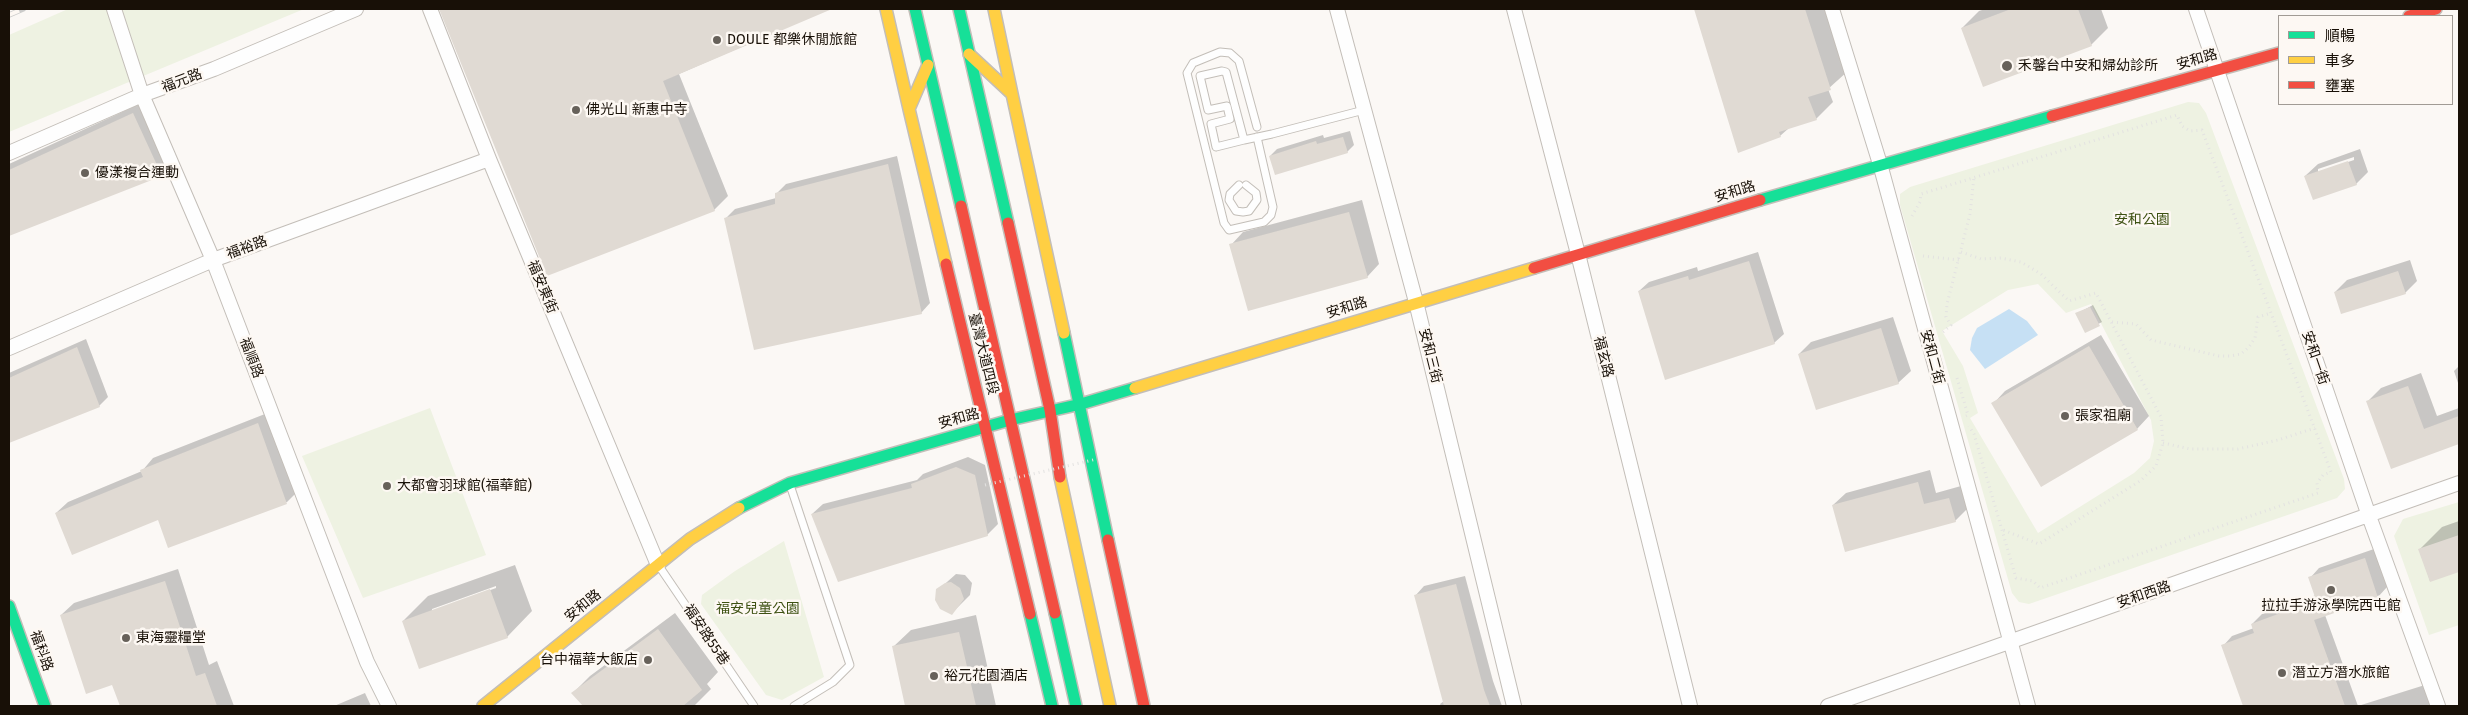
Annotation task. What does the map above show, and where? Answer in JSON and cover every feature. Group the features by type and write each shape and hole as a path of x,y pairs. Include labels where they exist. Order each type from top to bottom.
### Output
{"main road":[{"name":"臺灣大道四段","path":"886,9 1052,706"},
{"name":"臺灣大道四段","path":"915,9 1076,706"},
{"path":"959,9 1050,410 1061,485 1110,706"},
{"path":"994,9 1081,404 1105,533 1144,706"},
{"path":"2413,15 2436,9"},
{"name":"安和路","path":"483,706 690,539 728,514 790,483 1010,420 1081,404 1880,164 2278,53"},
{"path":"969,54 1012,94"},
{"path":"909,109 928,65"},
{"name":"福科路","path":"9,606 45,706"}],"street":[{"name":"福順路","path":"114,9 142,95 213,260 367,662 389,706"},
{"name":"福元路","path":"9,153 142,95 214,69 356,9"},
{"name":"福安東街","path":"430,9 489,160 658,565"},
{"name":"安和三街","path":"1336,9 1416,302 1514,706"},
{"name":"福玄路","path":"1514,9 1578,254 1690,706"},
{"name":"安和二街","path":"1832,9 1880,164 2028,706"},
{"name":"安和一街","path":"2196,9 2369,516 2438,706"},
{"name":"福裕路","path":"9,348 213,260 489,160"},
{"name":"安和西路","path":"1828,706 2459,483"}],"lane":[{"path":"1257,127 1239,60 1230,53 1220,52 1193,63 1187,73 1224,224 1229,230 1264,222 1271,215 1273,207 1257,137"},
{"path":"1244,140 1229,77 1226,72 1222,71 1200,76 1208,110 1227,106 1230,119 1211,124 1216,147 1257,137 1364,110"},
{"path":"790,483 850,665 833,682 794,706"},
{"name":"福安路55巷","path":"658,565 754,706"}],"path":[{"path":"1914,223 1912,215 1917,210 1921,194 2177,116 2182,126 2190,131 2202,130 2331,472 2323,475 2317,483 2318,493 2040,588 2034,581 2016,578 1974,434 1964,417 1968,415 1957,377"},
{"path":"1945,340 1942,331 1951,325 1946,317 1947,304 1970,214 1974,177"},
{"path":"1921,248 1923,257 1959,260"},
{"path":"1961,252 1981,258 2000,258 2021,262 2041,274 2069,301 2096,292 2161,418 2164,443 2156,466 2140,481 2039,544 2002,529"},
{"path":"2112,322 2136,324 2151,340 2219,356 2230,356 2241,354 2250,347 2255,338 2258,317 2271,313"},
{"path":"2164,443 2190,449 2238,449 2278,440 2315,428"},
{"path":"985,485 1097,458"}],"green space":[{"path":"68,9 304,9 9,132 9,35"},
{"name":"安和公園","path":"2188,102 2199,103 2206,113 2344,479 2345,489 2337,498 2029,604 2019,602 2012,593 1900,205 1900,194 1910,187","holes":["2038,284 2066,313 2091,304 2151,420 2154,441 2150,458 2134,473 2038,533 1970,418 1978,413 1963,366 1942,331 2008,290"]},
{"name":"大都會羽球館(福華館)","path":"430,408 486,555 363,598 302,456"},
{"path":"2459,502 2459,625 2429,635 2394,536 2403,519"},
{"name":"福安兒童公園","path":"784,541 824,677 782,700 766,695 701,604 702,595 735,571"}],"water":[{"path":"2009,309 2027,321 2038,335 1985,369 1970,350 1972,338 1977,328"}],"building":[{"name":"佛光山 新惠中寺","path":"439,9 832,9 663,81 715,211 547,276"},
{"path":"1694,9 1805,9 1831,90 1808,97 1817,120 1779,132 1781,137 1738,153"},
{"name":"禾馨台中安和婦幼診所","path":"2011,9 2078,9 2092,46 1983,87 1961,28"},
{"name":"優漾複合運動","path":"133,113 162,176 9,236 9,170"},
{"path":"1343,137 1348,153 1275,175 1269,156 1316,141 1317,144"},
{"path":"2348,161 2357,185 2313,200 2304,176"},
{"path":"888,164 922,314 754,350 724,218 775,204 775,193"},
{"path":"1349,212 1368,278 1248,311 1229,244"},
{"path":"1749,261 1775,344 1665,380 1638,291 1688,276 1689,280"},
{"path":"2398,271 2406,294 2341,314 2334,292"},
{"path":"2090,307 2100,326 2085,333 2075,313"},
{"path":"1881,328 1899,384 1816,410 1798,354"},
{"name":"張家祖廟","path":"2089,346 2138,430 2041,487 1991,403"},
{"path":"77,347 100,407 9,443 9,378"},
{"path":"2408,386 2424,429 2459,416 2459,444 2391,469 2366,401"},
{"path":"258,423 287,504 168,548 158,520 72,555 55,513 143,477 140,470"},
{"path":"956,467 975,475 988,536 838,582 811,514 912,488 911,484"},
{"path":"1918,482 1924,504 1949,498 1956,522 1845,552 1832,505"},
{"path":"2459,535 2459,572 2430,582 2418,549"},
{"name":"潛立方潛水旅館","path":"2365,558 2378,598 2314,620 2345,706 2243,706 2221,645 2254,633 2251,624 2316,600 2308,577"},
{"name":"東海靈糧堂","path":"165,581 196,676 205,673 217,706 120,706 112,685 86,694 60,615"},
{"path":"951,582 960,588 964,599 952,615 940,609 935,600 936,589 945,583"},
{"path":"1456,584 1490,706 1444,706 1414,595"},
{"path":"490,589 508,638 419,669 402,621"},
{"name":"台中福華大飯店","path":"658,629 702,690 683,706 583,706 571,693"},
{"name":"裕元花園酒店","path":"959,632 976,706 905,706 892,646"}],"railway":[{"path":"9,15 23,9"}],"traffic: fast":[{"path":"915,9 961,206"},
{"path":"959,9 1008,223"},
{"path":"1760,200 2052,116"},
{"path":"1064,333 1108,540"},
{"path":"739,508 790,483 1010,420 1081,404 1135,388"},
{"path":"9,606 45,706"},
{"path":"1055,613 1076,706"},
{"path":"1030,614 1052,706"}],"traffic: slow":[{"path":"886,9 909,109"},
{"path":"994,9 1012,94"},
{"path":"969,54 1012,94 1064,333"},
{"path":"928,65 909,109 946,264"},
{"path":"1135,388 1534,268"},
{"path":"1060,477 1110,706"},
{"path":"483,706 690,539 739,508"}],"traffic: jam":[{"path":"2413,15 2436,9"},
{"path":"2052,116 2278,53"},
{"path":"1534,268 1760,200"},
{"path":"961,206 1055,613"},
{"path":"1008,223 1050,410 1060,477"},
{"path":"946,264 1030,614"},
{"path":"1108,540 1144,706"}],"place":[{"name":"DOULE 都樂休閒旅館","path":"717,40"},
{"name":"禾馨台中安和婦幼診所","path":"2007,66"},
{"name":"佛光山 新惠中寺","path":"576,110"},
{"name":"優漾複合運動","path":"85,173"},
{"name":"張家祖廟","path":"2065,416"},
{"name":"大都會羽球館(福華館)","path":"387,486"},
{"name":"拉拉手游泳學院西屯館","path":"2331,590"},
{"name":"東海靈糧堂","path":"126,638"},
{"name":"台中福華大飯店","path":"648,660"},
{"name":"潛立方潛水旅館","path":"2282,673"},
{"name":"裕元花園酒店","path":"934,676"}]}
